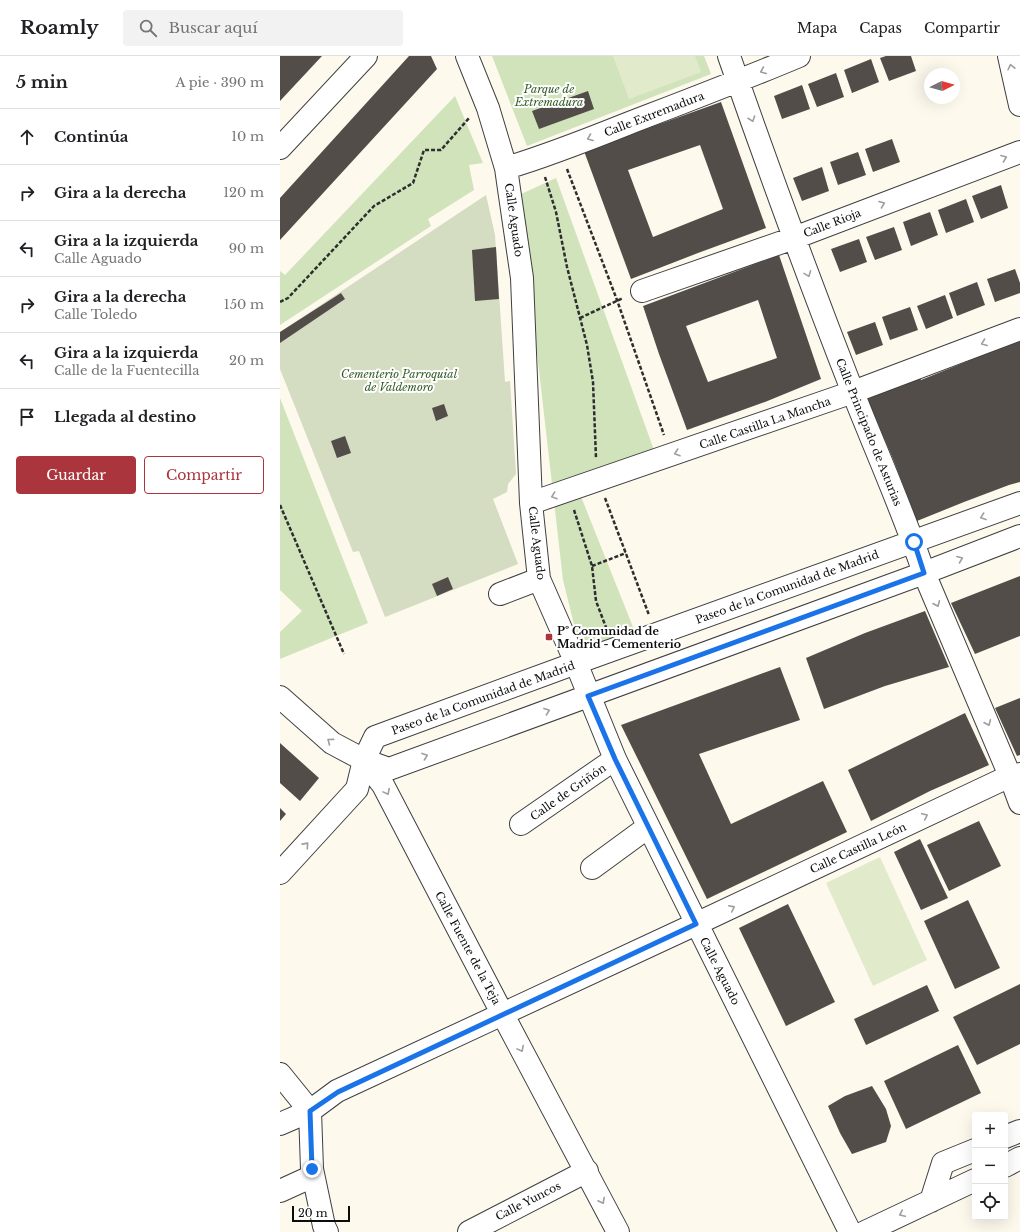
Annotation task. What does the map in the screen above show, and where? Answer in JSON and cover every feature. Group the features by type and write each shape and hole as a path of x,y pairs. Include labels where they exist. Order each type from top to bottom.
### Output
{"street":[{"path":"280,148 366,56"},
{"name":"Calle Aguado","path":"467,56 485,100 506,168 522,278 531,503 539,579 576,663 588,696 615,759 850,1232"},
{"name":"Calle Principado de Asturias","path":"730,56 794,238 853,392 914,542 924,573 1015,775 1020,803"},
{"name":"Calle Extremadura","path":"506,168 560,150 799,56"},
{"path":"1009,56 1020,105"},
{"name":"Calle Rioja","path":"642,291 794,238 1020,152"},
{"name":"Calle Castilla La Mancha","path":"531,503 853,392 1020,329"},
{"name":"Paseo de la Comunidad de Madrid","path":"280,874 357,789 364,760 375,737 1020,503"},
{"path":"364,760 389,769 924,573 1020,536"},
{"path":"500,594 539,579"},
{"name":"Calle Fuente de la Teja","path":"280,697 332,743 364,760 383,785 618,1232"},
{"name":"Calle de Griñón","path":"521,824 615,759"},
{"name":"Calle Castilla León","path":"280,1124 310,1111 338,1092 1015,775"},
{"path":"592,868 648,827"},
{"path":"280,1074 310,1111 313,1176 324,1226 327,1232"},
{"path":"1008,1136 1020,1131"},
{"path":"931,1201 943,1163 972,1151"},
{"path":"1008,1164 1020,1158"},
{"name":"Calle Yuncos","path":"469,1232 587,1171"},
{"path":"280,1191 313,1176"},
{"path":"865,1232 972,1181"}],"path":[{"path":"280,302 288,298 374,206 413,183 424,150 441,150 485,100"},
{"path":"560,150 617,300 671,455"},
{"path":"539,158 556,212 587,345 593,382 595,449 599,480 656,635"},
{"path":"580,318 617,300"},
{"path":"567,491 592,566 596,601 614,650"},
{"path":"280,505 344,654"},
{"path":"592,566 626,553"}],"green space":[{"name":"Parque de Extremadura","path":"492,56 704,56 711,74 527,146"},
{"path":"613,56 695,56 701,72 629,99"},
{"path":"455,96 483,163 469,165 474,190 428,219 431,226 280,325 280,271 285,275"},
{"path":"556,178 655,453 574,479 635,632 581,653 563,580 519,195"},
{"name":"Cementerio Parroquial de Valdemoro","path":"486,195 495,235 505,382 510,381 516,474 508,484 507,492 493,499 518,564 385,617 359,551 353,552 280,369 280,332"},
{"path":"280,398 368,623 280,659 280,632 302,611 280,590"},
{"path":"880,857 927,960 873,986 826,883"}],"building":[{"path":"280,56 322,56 280,101"},
{"path":"409,56 431,56 437,69 280,240 280,198"},
{"path":"886,56 911,56 916,71 889,81 880,58"},
{"path":"871,59 879,82 852,93 844,70"},
{"path":"836,73 844,97 817,107 808,84"},
{"path":"802,85 810,109 782,119 774,96"},
{"path":"588,91 594,109 539,129 532,111"},
{"path":"721,102 766,228 631,279 584,151","holes":["700,145 723,209 653,237 628,170"]},
{"path":"892,139 900,162 873,172 865,149"},
{"path":"858,152 866,175 838,185 830,162"},
{"path":"822,167 829,191 802,201 793,178"},
{"path":"1001,185 1008,208 981,219 972,196"},
{"path":"966,199 974,222 946,233 938,210"},
{"path":"930,212 938,235 911,246 903,222"},
{"path":"894,227 902,250 875,260 866,237"},
{"path":"859,239 867,262 840,272 831,249"},
{"path":"496,247 499,299 475,301 472,250"},
{"path":"779,255 821,379 765,402 687,430 643,306","holes":["758,300 777,358 708,382 686,326"]},
{"path":"1015,269 1020,283 1020,293 995,302 987,279"},
{"path":"977,282 985,305 957,316 949,293"},
{"path":"341,293 345,299 280,343 280,332"},
{"path":"945,295 953,318 926,329 917,306"},
{"path":"910,307 918,330 890,340 882,317"},
{"path":"875,322 883,345 856,355 847,332"},
{"path":"1020,340 1020,482 917,521 866,396 920,376 921,380"},
{"path":"444,404 448,416 436,421 432,408"},
{"path":"345,436 351,453 337,458 331,441"},
{"path":"1020,576 1020,636 975,654 951,603"},
{"path":"448,577 453,589 437,596 432,584"},
{"path":"925,611 949,667 885,686 824,709 806,658 865,633"},
{"path":"780,667 800,720 699,754 731,824 823,781 847,832 707,899 621,725"},
{"path":"1020,698 1020,755 1017,756 995,708"},
{"path":"965,713 989,765 930,791 871,821 848,770"},
{"path":"280,743 319,778 300,801 280,783"},
{"path":"280,808 286,814 280,821"},
{"path":"979,821 1001,866 949,891 927,845"},
{"path":"920,839 948,898 921,910 894,852"},
{"path":"968,900 1000,968 955,989 924,921"},
{"path":"788,904 835,1002 786,1026 739,928"},
{"path":"1020,984 1020,1044 977,1065 953,1017"},
{"path":"927,985 939,1011 866,1045 854,1019"},
{"path":"958,1045 981,1093 906,1129 884,1081"},
{"path":"872,1086 886,1109 891,1126 886,1142 852,1154 840,1133 828,1106 845,1096"}],"place":[{"name":"Pº Comunidad de Madrid - Cementerio","path":"549,637"}],"route":[{"path":"312,1169 310,1111 338,1092 696,924 615,759 588,696 924,573 914,542"}]}
